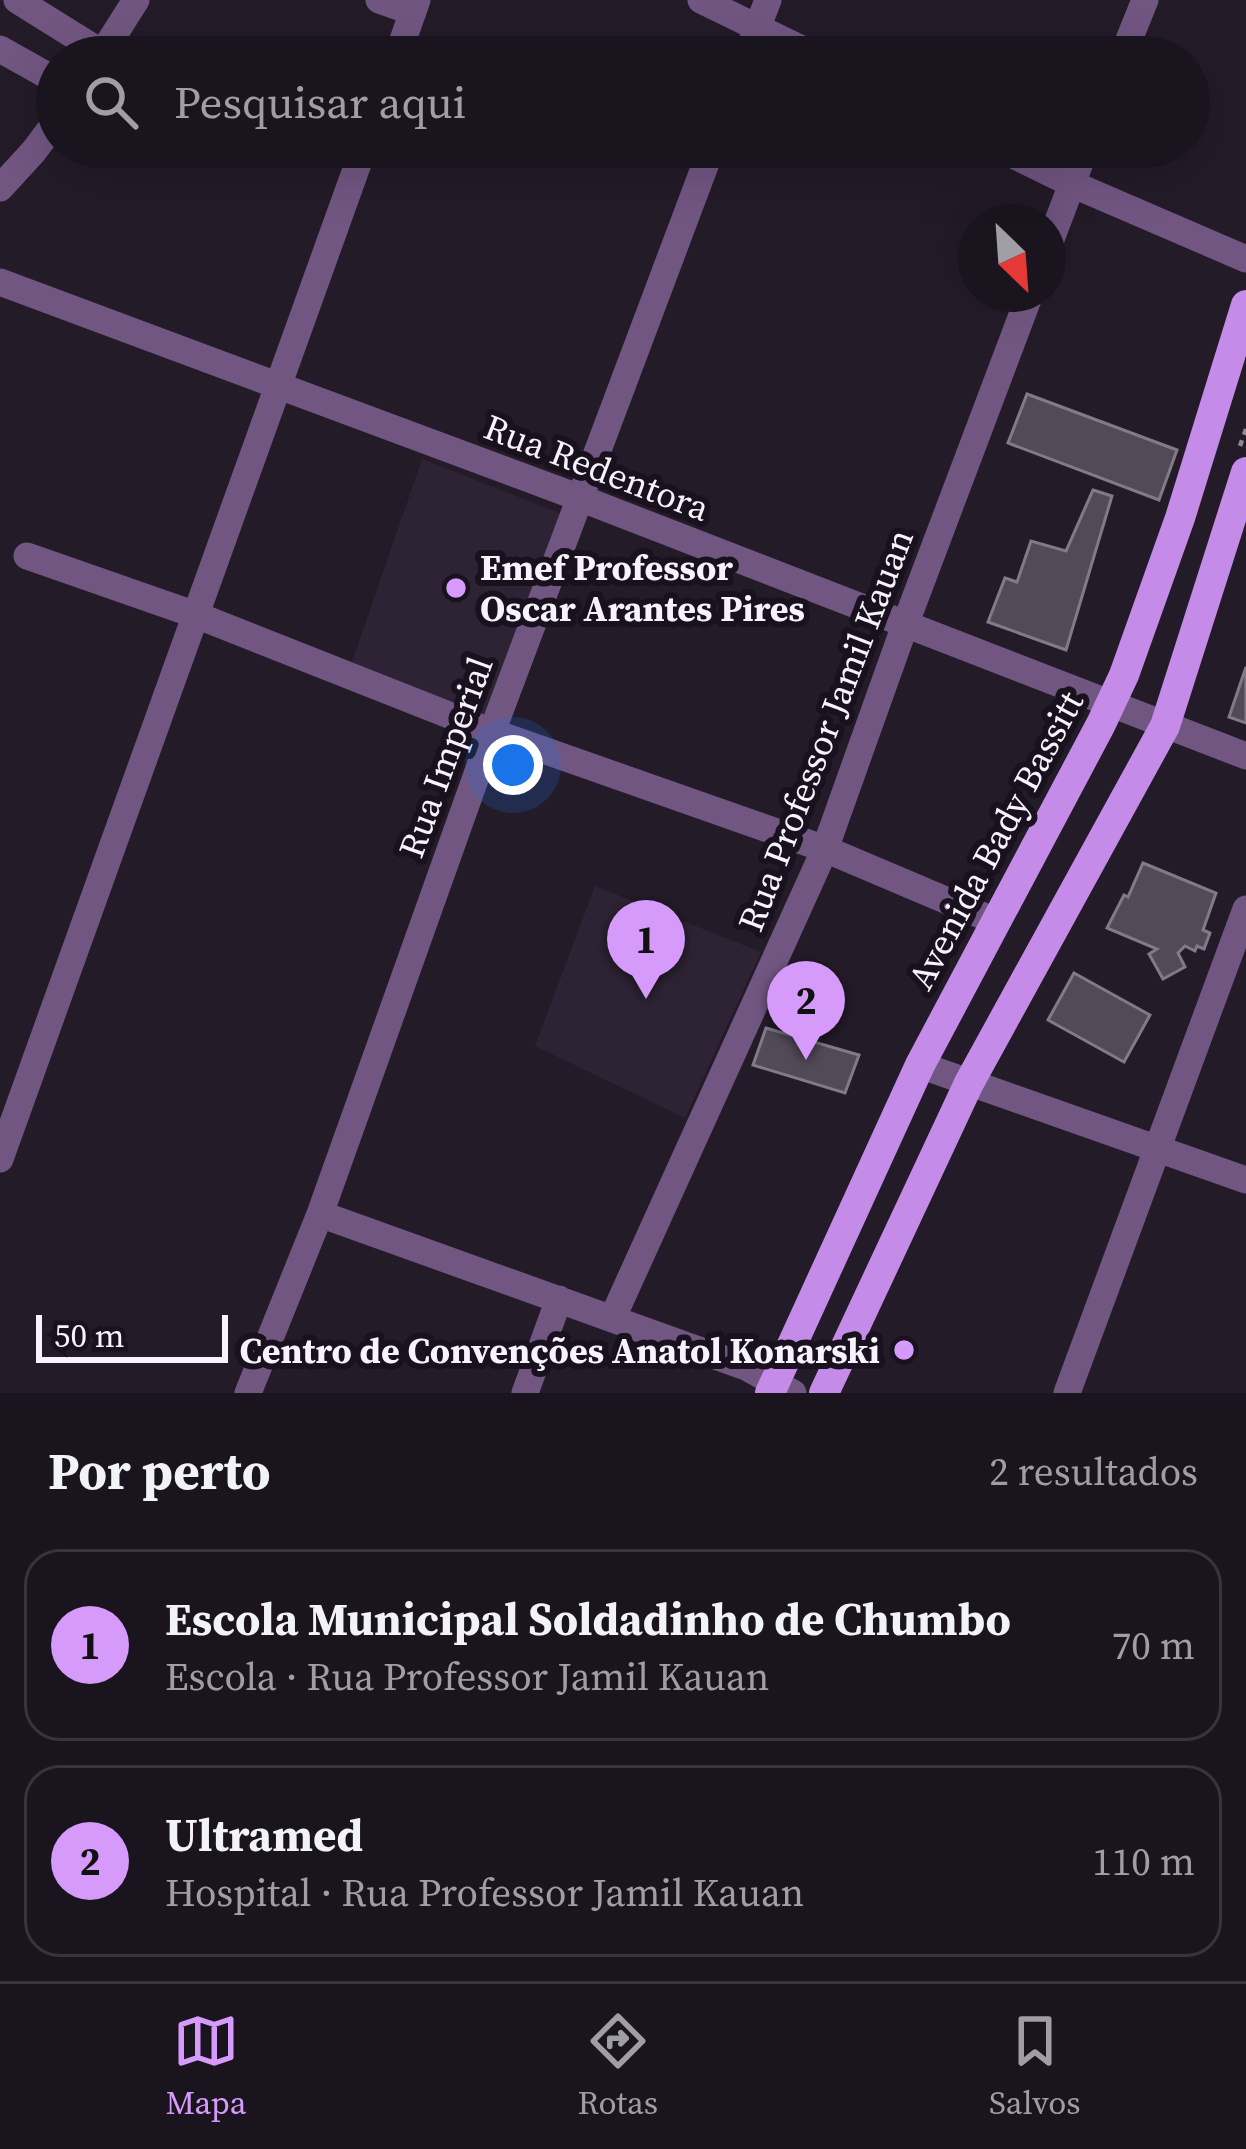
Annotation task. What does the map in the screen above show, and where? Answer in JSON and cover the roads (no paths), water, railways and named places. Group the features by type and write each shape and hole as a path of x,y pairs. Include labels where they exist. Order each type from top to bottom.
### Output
{"main road":[{"name":"Avenida Bady Bassitt","path":"779,1389 920,1065 1111,705 1180,518 1246,305"},
{"path":"824,1393 969,1083 1165,726 1246,472"}],"street":[{"path":"17,0 72,36"},
{"path":"113,36 136,0"},
{"path":"380,0 415,6 404,36"},
{"path":"701,0 763,13 792,36"},
{"path":"1130,36 1145,0"},
{"path":"0,49 36,69"},
{"path":"0,188 36,148"},
{"path":"0,1159 10,1096 196,615 356,168"},
{"name":"Rua Imperial","path":"248,1393 320,1214 492,732 704,168"},
{"path":"1040,168 1246,259"},
{"path":"1064,204 1078,168"},
{"name":"Rua Redentora","path":"0,282 580,498 1246,756"},
{"name":"Rua Professor Jamil Kauan","path":"613,1317 825,849 1023,312"},
{"path":"27,556 196,615 492,732 825,849 995,921"},
{"path":"1067,1393 1246,909"},
{"path":"920,1065 1246,1180"},
{"path":"320,1214 746,1366 779,1389"},
{"path":"525,1393 559,1298"}],"place":[{"name":"Emef Professor Oscar Arantes Pires","path":"456,588"},
{"name":"Escola Municipal Soldadinho de Chumbo","path":"646,999"},
{"name":"Ultramed","path":"806,1060"},
{"name":"Centro de Convenções Anatol Konarski","path":"904,1350"}]}
